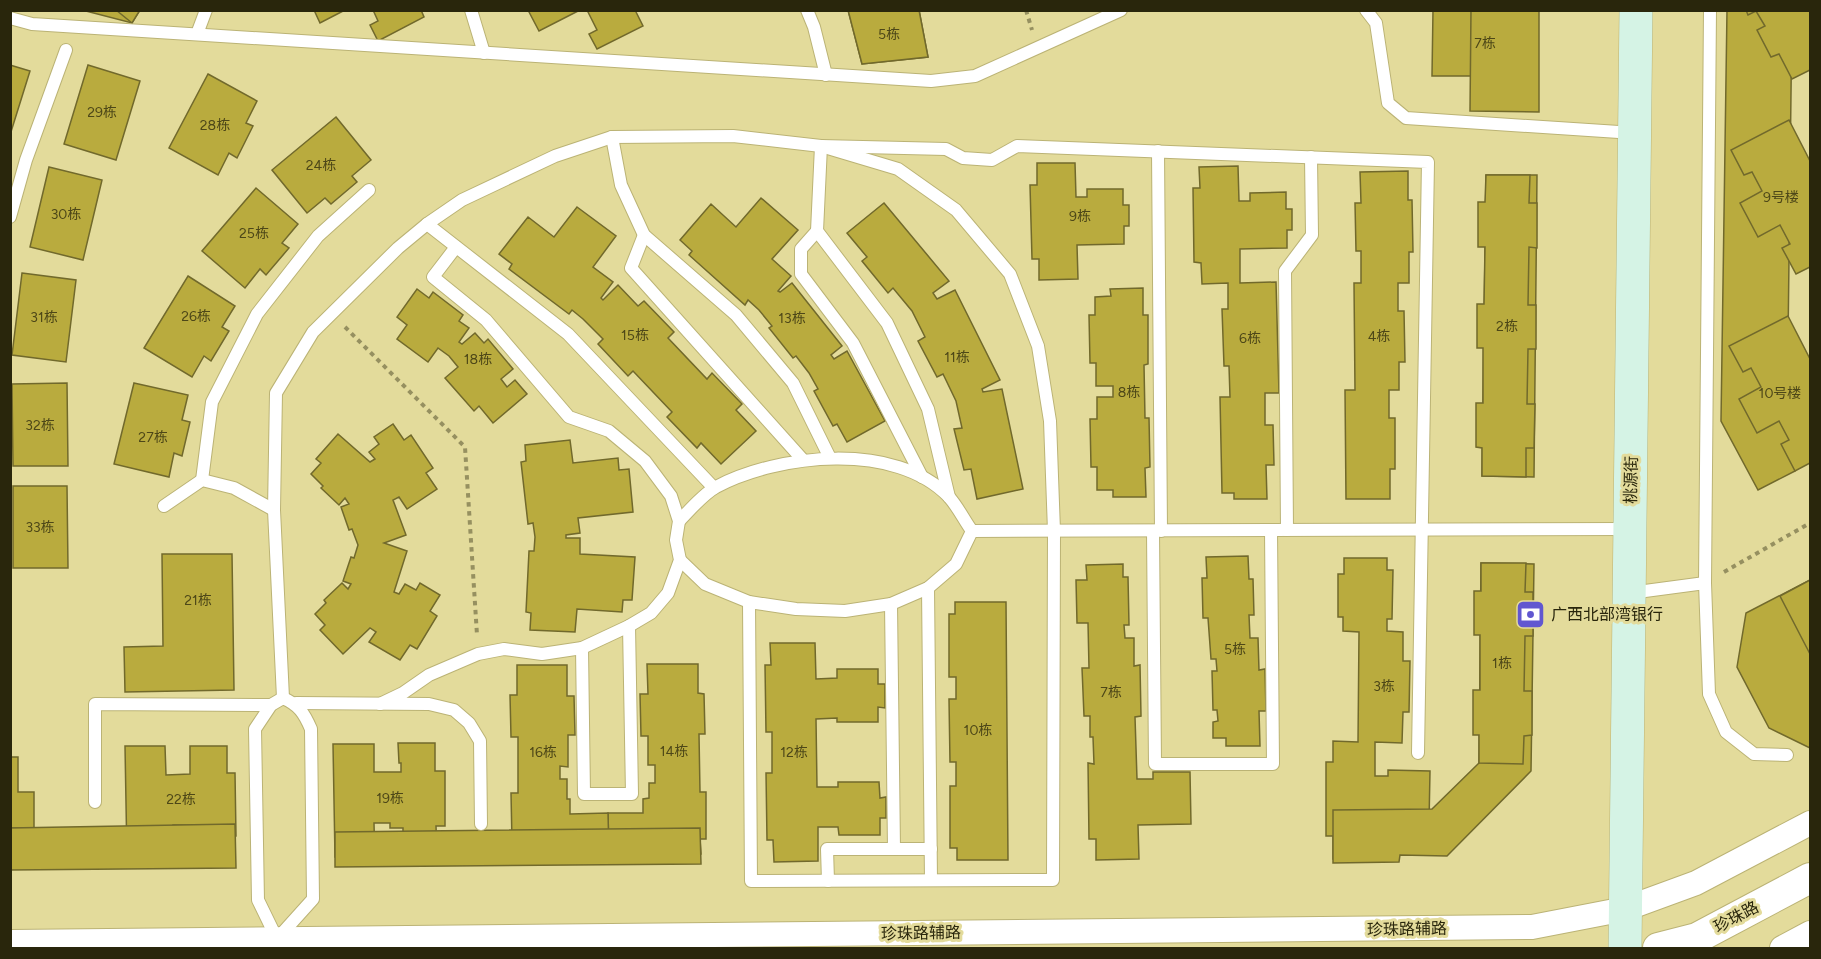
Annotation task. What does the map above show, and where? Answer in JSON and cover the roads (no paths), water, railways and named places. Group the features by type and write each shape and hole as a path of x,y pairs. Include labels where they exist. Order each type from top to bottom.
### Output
{"main road":[{"name":"桃源街","path":"1625,948 1636,10"}],"street":[{"name":"珍珠路辅路","path":"10,942 102,945 1057,940 1532,927 1625,909 1696,883 1810,823"},
{"name":"珍珠路","path":"1658,948 1697,938 1810,878"},
{"path":"1782,948 1810,933"}],"lane":[{"path":"197,34 206,10"},
{"path":"471,10 484,52"},
{"path":"807,10 814,27 826,75"},
{"path":"10,18 32,24 931,81 975,76 1121,10"},
{"path":"1366,10 1376,23 1388,103 1406,118 1635,133"},
{"path":"1710,10 1705,583 1709,694 1726,732 1754,754 1786,755"},
{"path":"10,217 26,160 66,50"},
{"path":"283,698 274,510 276,393 313,332 398,248 462,200 502,179 555,156 612,137 732,136 821,146 946,149 963,158 992,160 1017,146 1428,162 1418,753"},
{"path":"612,137 621,185 644,235 736,315 793,383 830,458"},
{"path":"821,146 817,231 801,249 801,274 853,343 922,477"},
{"path":"749,602 751,881 1053,880 1054,531 1050,422 1038,346 1010,274 956,210 898,169 821,146"},
{"path":"1158,151 1155,764 1273,764 1271,530"},
{"path":"1287,530 1285,271 1311,235 1311,157"},
{"path":"164,506 202,480 212,402 257,314 318,236 369,190"},
{"path":"427,224 568,333 714,488"},
{"path":"817,231 887,323 928,409 949,497"},
{"path":"644,235 631,268 803,460"},
{"path":"380,704 403,693 429,675 478,654 504,649 542,654 582,648 629,626 651,613 668,593 680,560 676,540 679,521 671,496 645,461 609,431 569,417 486,320 433,277 456,247"},
{"path":"679,521 714,488 757,470 803,460 830,458 889,464 922,477 949,497 972,531"},
{"path":"202,480 234,488 274,510"},
{"path":"972,531 1630,529"},
{"path":"680,560 705,584 749,602 796,609 845,610 891,604 928,588 956,564 972,531"},
{"path":"1629,593 1705,583"},
{"path":"928,588 931,880"},
{"path":"891,604 894,849"},
{"path":"582,648 584,794 632,794 629,626"},
{"path":"283,698 296,704 429,704 454,710 469,723 480,741 481,824"},
{"path":"283,698 271,705 255,729 258,900 275,944 313,899 311,729 296,704"},
{"path":"95,802 95,704 271,705"},
{"path":"828,881 827,849 931,849"}],"place":[{"name":"广西北部湾银行","path":"1530,614"}]}
